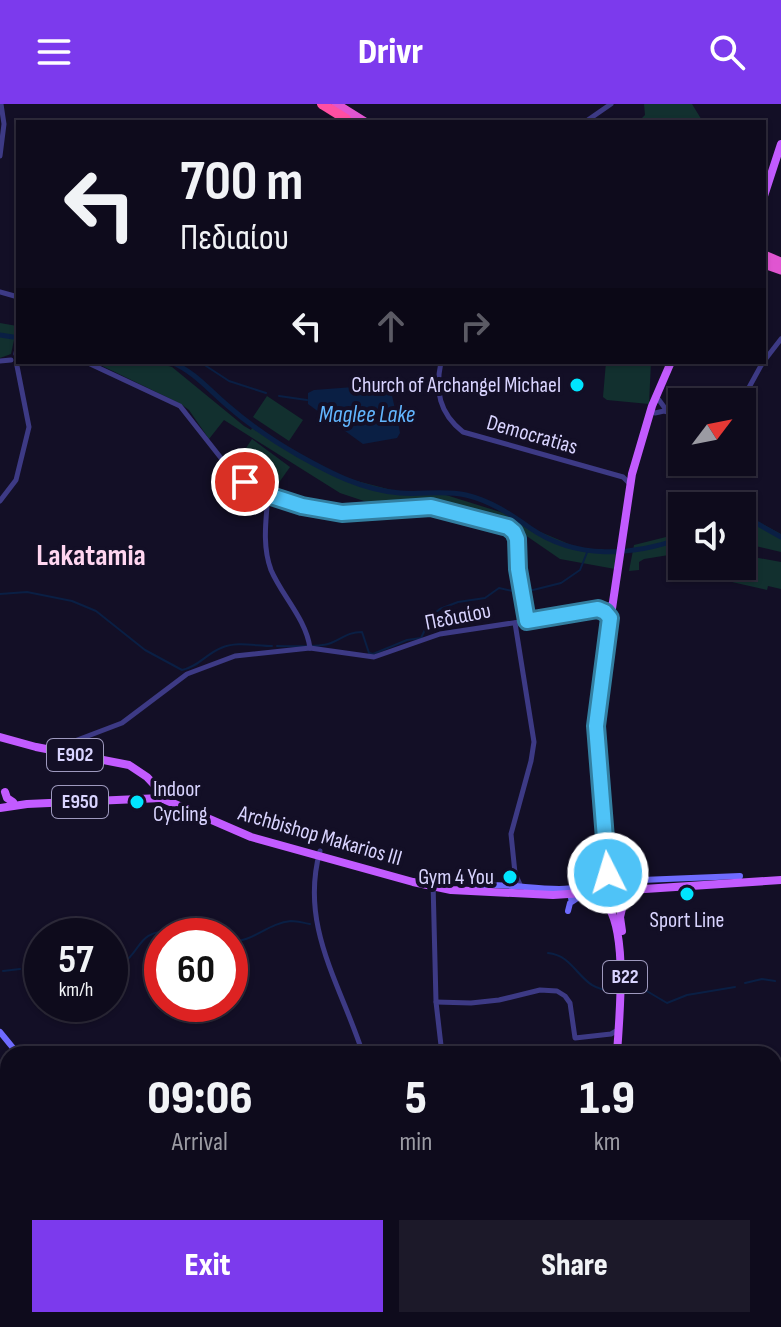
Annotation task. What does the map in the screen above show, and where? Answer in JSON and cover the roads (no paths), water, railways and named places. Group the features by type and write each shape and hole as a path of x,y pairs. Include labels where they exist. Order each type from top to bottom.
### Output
{"highway":[{"path":"315,104 349,118"},
{"path":"322,104 349,118"},
{"path":"333,104 349,118"}],"main road":[{"path":"766,183 781,144"},
{"name":"B22","path":"624,543 630,485 628,475 652,406 673,364"},
{"name":"B22","path":"624,877 613,860 601,725 620,569 635,479 673,364"},
{"name":"B22","path":"618,1046 620,954 614,914 601,890 606,851 596,726 612,604 620,569"},
{"name":"E902","path":"0,737 65,753"},
{"name":"Archbishop Makarios III","path":"65,753 129,765 152,782 158,795 252,833 433,884"},
{"path":"5,792 13,802"},
{"name":"E950","path":"0,810 13,802 158,795"},
{"name":"E950","path":"0,810 27,804 158,795"},
{"path":"610,872 624,877 626,897 616,904 601,890 610,872"},
{"name":"E950","path":"624,877 642,880 781,877"},
{"name":"E950","path":"476,890 553,891 740,878"},
{"name":"E950","path":"626,897 638,892 740,878"},
{"name":"E950","path":"433,884 527,898 579,897 601,890"},
{"name":"E950","path":"476,890 590,885 601,890"},
{"path":"568,911 570,903 579,897"},
{"name":"B22","path":"620,1046 625,974 620,917 626,897"}],"street":[{"path":"0,156 4,124 1,104"},
{"path":"588,120 611,104"},
{"path":"766,358 781,339"},
{"path":"11,360 16,355"},
{"path":"0,361 16,362"},
{"path":"0,501 16,480 29,427 20,364"},
{"path":"90,364 180,406 232,472 268,495 302,506 349,514 431,507 508,527 517,539 527,621"},
{"name":"Democratias","path":"441,364 437,385 441,406 463,432 628,475"},
{"path":"749,388 762,364"},
{"path":"659,400 668,411"},
{"path":"655,413 668,413"},
{"path":"268,495 267,557 308,635 310,646"},
{"name":"Πεδιαίου","path":"65,753 70,743 116,727 191,671 235,656 310,646 374,657 440,634 598,609 612,604"},
{"path":"598,609 610,618"},
{"path":"509,887 514,882 515,873 511,834 534,742 515,623"},
{"path":"320,853 313,886 320,941 360,1046"},
{"path":"515,873 522,887"},
{"path":"433,884 436,1002 441,1046"},
{"path":"436,1002 471,1003 540,990 557,991 570,1003 575,1038 616,1035"}],"water":[{"name":"Maglee Lake","path":"375,382 391,391 400,433 397,438 363,444 308,404 308,393 314,390 367,386"}],"waterway":[{"path":"0,335 13,337"},
{"path":"176,364 195,376 236,413 271,438 347,480 400,493 466,495 500,508 548,538 585,550 624,551 668,542"},
{"path":"203,364 229,381 266,393"},
{"path":"279,396 307,400"},
{"path":"756,524 781,537"},
{"path":"277,646 326,645 349,634 362,632 369,653 373,654 407,640 421,638 432,615 458,602 485,598 499,588 521,593 561,583 580,570 588,550"},
{"path":"0,594 27,592 72,601 96,611 145,650 182,670 227,646 272,646"},
{"path":"248,938 283,922 310,924"},
{"path":"128,960 144,940"},
{"path":"548,953 566,960 594,986 616,990"},
{"path":"3,971 20,969"},
{"path":"745,983 762,979 775,981"},
{"path":"626,990 645,990 667,1003 687,995 735,987"}],"place":[{"name":"Church of Archangel Michael","path":"577,385"},
{"name":"Indoor Cycling","path":"137,802"},
{"name":"Gym 4 You","path":"510,877"},
{"name":"Sport Line","path":"687,894"}],"district":[{"name":"Lakatamia","path":"91,556"}]}
